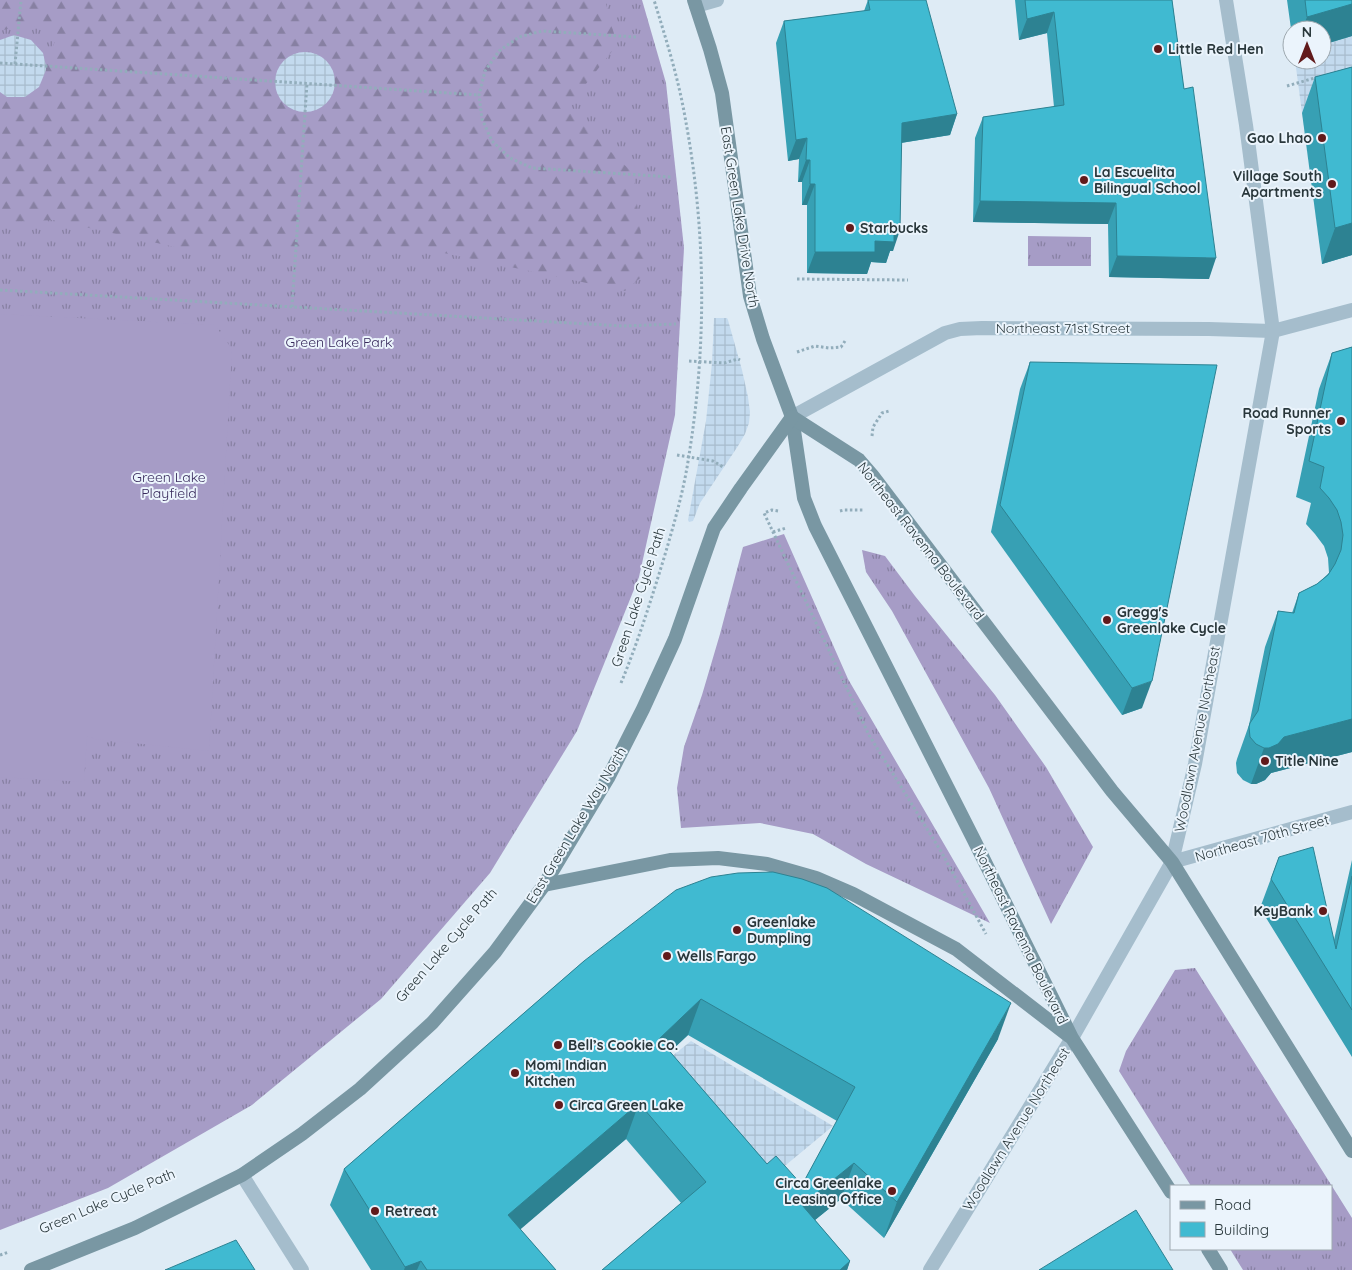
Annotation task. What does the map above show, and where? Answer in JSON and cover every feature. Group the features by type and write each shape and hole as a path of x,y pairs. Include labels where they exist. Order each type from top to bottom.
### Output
{"main road":[{"name":"East Green Lake Drive North","path":"695,3 722,93 750,296 792,417"},
{"name":"Northeast Ravenna Boulevard","path":"792,417 804,498 824,544 1072,1038 1170,1190"},
{"name":"Northeast Ravenna Boulevard","path":"792,417 859,460 872,475 1112,791 1172,862 1352,1151"},
{"name":"East Green Lake Way North","path":"31,1270 135,1228 242,1175 302,1134 360,1089 432,1023 495,952 544,885 608,778 643,709 675,639 714,528 792,417"},
{"path":"544,885 670,860 718,858 767,864 816,878 853,894 956,948 1072,1038"},
{"path":"1209,1250 1221,1270"}],"street":[{"path":"695,3 717,0"},
{"name":"Woodlawn Avenue Northeast","path":"930,1270 1072,1038 1172,862 1194,764 1274,331 1247,134 1226,0"},
{"name":"Northeast 71st Street","path":"792,417 945,333 960,329 1208,329 1274,331 1352,310"},
{"name":"Northeast 70th Street","path":"1172,862 1352,812"},
{"path":"242,1175 302,1270"}],"path":[{"path":"16,64 20,0"},
{"path":"654,0 672,58 685,115 693,162 700,232 700,361 696,410 689,457"},
{"path":"636,36 542,31 519,37 499,51 485,71 479,95 482,119 492,141 510,158 532,168 671,177"},
{"path":"0,63 479,95"},
{"path":"1288,86 1325,75"},
{"path":"292,307 306,83"},
{"path":"796,279 908,280"},
{"path":"0,290 623,326 676,324"},
{"path":"689,361 724,363 738,359"},
{"path":"872,444 873,427 882,413 889,411"},
{"path":"677,455 713,461 723,467"},
{"name":"Green Lake Cycle Path","path":"620,685 654,592 676,516 689,457"},
{"path":"779,512 772,510 764,513 869,735 942,853 987,935"},
{"path":"813,519 844,510 861,510 908,522"},
{"path":"0,1254 16,1249"}],"green space":[{"name":"Green Lake Park","path":"0,0 642,0 666,83 684,248 675,415 639,577 577,731 490,873 381,999 252,1105 108,1188 0,1230"},
{"path":"0,0 605,0 617,45 566,109 633,173 646,273 625,291 420,248 193,251 53,220 16,222 0,216 0,80 40,77 56,39 29,23 0,31"},
{"path":"1028,236 1091,237 1091,266 1028,266"},
{"name":"Green Lake Playfield","path":"0,314 215,325 232,349 209,751 95,739 87,736 84,782 0,777"},
{"path":"784,534 848,679 990,923 866,864 813,834 760,823 681,828 677,788 684,747 720,634 743,547"},
{"path":"862,550 885,556 995,695 1046,767 1093,847 1051,924 989,788 892,611 866,572"},
{"path":"1195,968 1331,1185 1190,1185 1119,1071 1126,1051 1175,970"},
{"path":"1332,1186 1352,1218 1352,1270 1243,1270 1231,1250 1332,1250"}],"shaded area":[{"path":"14,35 31,40 43,53 46,66 39,87 25,97 7,97 0,92 0,40"},
{"path":"1352,36 1352,99 1302,113 1296,70 1332,70 1332,42"},
{"path":"299,52 311,52 327,60 333,70 335,82 333,94 327,104 311,112 299,112 283,104 275,88 275,76 283,60"},
{"path":"714,318 727,318 728,320 748,397 749,423 738,446 700,503 693,521 689,522 706,421"},
{"path":"691,1041 833,1126 763,1184 651,1073"}],"building":[{"path":"868,0 926,0 957,114 902,123 900,230 894,230 894,242 875,241 875,252 815,252 815,184 810,184 810,160 806,160 807,138 796,140 784,21 870,10"},
{"path":"1025,0 1172,0 1184,89 1193,87 1216,258 1117,256 1116,203 980,201 983,117 1064,105 1054,12 1027,19"},
{"path":"1305,0 1352,0 1352,4 1307,17"},
{"path":"1352,67 1352,223 1335,228 1315,77"},
{"path":"1352,347 1352,719 1284,737 1278,744 1264,748 1256,744 1250,737 1249,727 1258,711 1278,611 1294,613 1299,593 1317,584 1328,575 1341,550 1343,535 1337,510 1320,488 1324,467 1309,461 1332,353"},
{"name":"Gregg's Greenlake Cycle","path":"1030,362 1217,365 1152,681 1132,688 1000,505"},
{"path":"1313,847 1336,949 1352,876 1352,1010 1271,879 1279,857"},
{"path":"773,872 802,879 827,888 1011,1003 897,1202 854,1163 802,1205 850,1261 840,1270 602,1270 706,1182 639,1103 508,1215 556,1270 427,1270 421,1261 405,1267 344,1169 584,961 676,890 711,877 738,873","holes":["701,999 855,1087 802,1185 776,1156 767,1164 659,1039"]},
{"path":"1136,1210 1173,1270 1039,1270"},
{"path":"236,1240 255,1270 165,1270"}],"place":[{"name":"Little Red Hen","path":"1158,49"},
{"name":"Gao Lhao","path":"1322,138"},
{"name":"La Escuelita Bilingual School","path":"1084,180"},
{"name":"Village South Apartments","path":"1332,184"},
{"name":"Starbucks","path":"850,228"},
{"name":"Road Runner Sports","path":"1341,421"},
{"name":"Gregg's Greenlake Cycle","path":"1107,620"},
{"name":"Title Nine","path":"1265,761"},
{"name":"KeyBank","path":"1323,911"},
{"name":"Greenlake Dumpling","path":"737,930"},
{"name":"Wells Fargo","path":"667,956"},
{"name":"Bell’s Cookie Co.","path":"558,1045"},
{"name":"Momi Indian Kitchen","path":"515,1073"},
{"name":"Circa Green Lake","path":"559,1105"},
{"name":"Circa Greenlake Leasing Office","path":"892,1191"},
{"name":"Retreat","path":"375,1211"}]}
